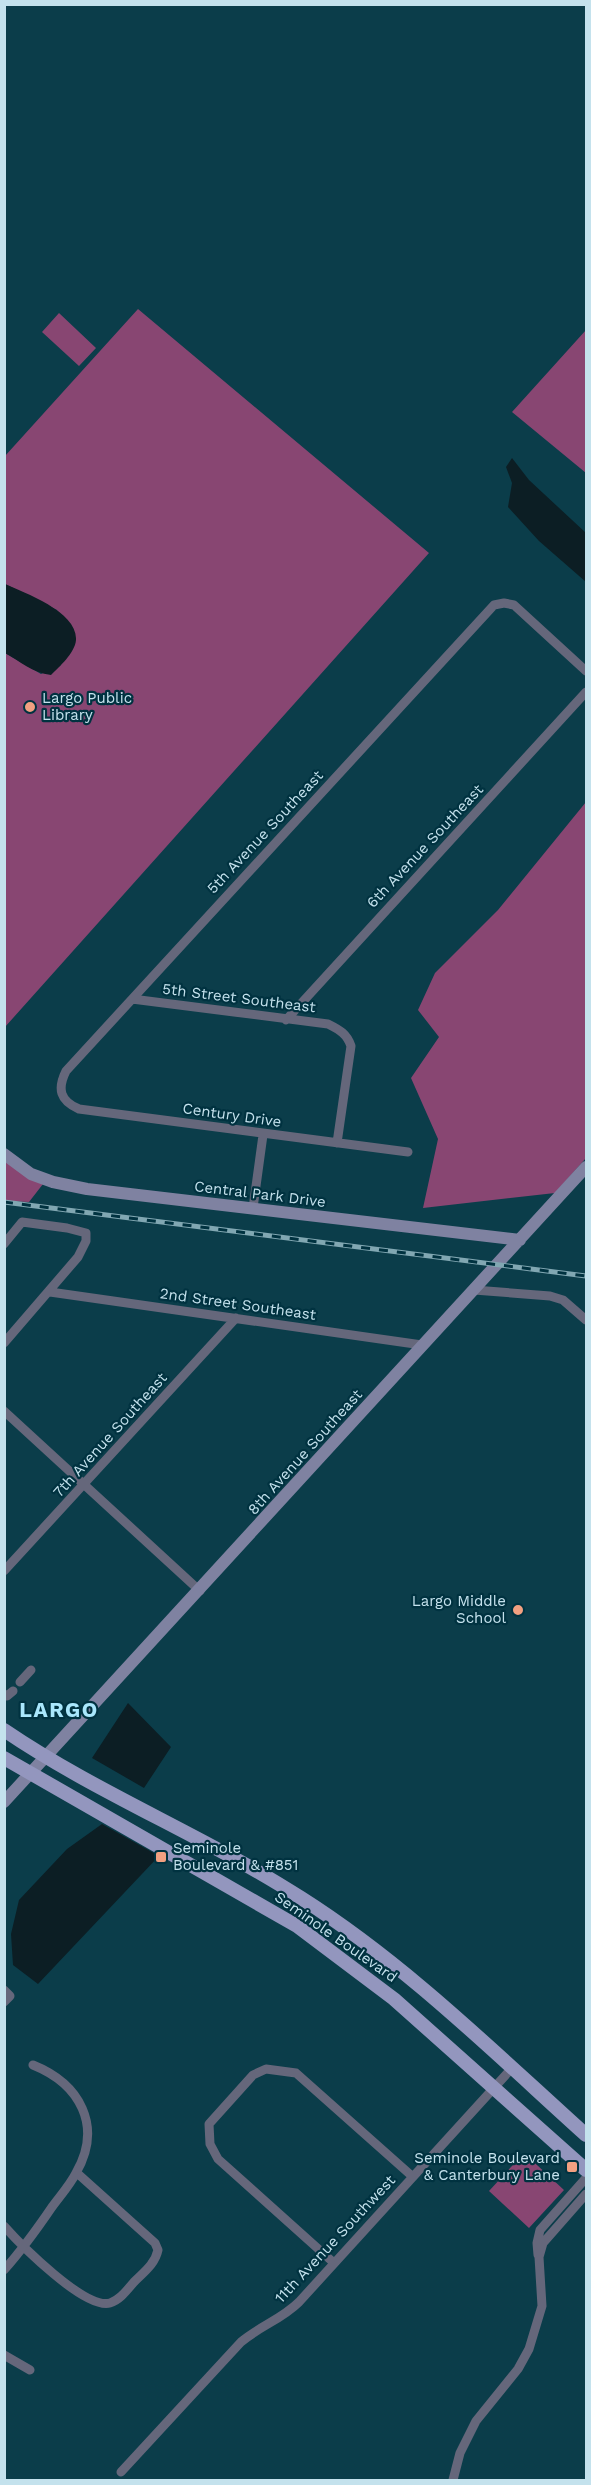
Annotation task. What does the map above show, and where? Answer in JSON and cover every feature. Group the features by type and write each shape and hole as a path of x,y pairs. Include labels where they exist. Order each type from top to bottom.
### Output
{"main road":[{"name":"Seminole Boulevard","path":"4,1730 45,1757 246,1865 301,1898 356,1936 407,1976 586,2135"},
{"name":"Seminole Boulevard","path":"4,1758 297,1926 394,1999 586,2169"}],"street":[{"name":"5th Avenue Southeast","path":"60,1093 61,1081 66,1071 494,605 504,603 514,605 586,671"},
{"name":"6th Avenue Southeast","path":"286,1020 586,692"},
{"name":"5th Street Southeast","path":"132,999 328,1024 341,1030 351,1046 337,1143"},
{"name":"Century Drive","path":"60,1093 67,1105 79,1109 264,1135 408,1152"},
{"path":"253,1208 264,1135"},
{"name":"Central Park Drive","path":"4,1154 31,1174 53,1182 87,1189 520,1240"},
{"name":"8th Avenue Southeast","path":"4,1802 200,1591 586,1167"},
{"path":"4,1244 22,1222 67,1227 86,1233 86,1241 78,1257 4,1343"},
{"path":"474,1290 550,1296 563,1300 586,1320"},
{"name":"2nd Street Southeast","path":"50,1292 422,1345"},
{"name":"7th Avenue Southeast","path":"4,1571 236,1318"},
{"path":"4,1411 200,1591"},
{"path":"20,1682 31,1670"},
{"path":"4,1990 10,1996 4,2002"},
{"path":"4,2270 24,2249 77,2173 86,2146 85,2111 75,2095 48,2071 33,2065"},
{"name":"11th Avenue Southwest","path":"121,2472 241,2342 259,2328 285,2315 512,2068"},
{"path":"334,2263 218,2159 210,2144 209,2124 253,2075 266,2069 296,2073 413,2177"},
{"path":"4,2226 24,2249 69,2286 94,2301 107,2304 118,2299 152,2265 158,2250 155,2243 77,2173"},
{"path":"453,2481 460,2453 471,2430 483,2411 518,2369 530,2349 542,2306 537,2243 540,2230 586,2178"},
{"path":"538,2257 546,2238 586,2194"},
{"path":"4,2355 30,2370"}],"shaded area":[{"path":"138,309 429,553 5,1027 5,653 41,674 60,666 74,646 57,610 5,584 5,456"},
{"path":"59,313 96,348 79,366 42,332"},
{"path":"586,330 586,473 512,412"},
{"path":"586,802 586,1158 555,1193 423,1208 438,1139 411,1078 439,1037 418,1010 435,973 498,910"},
{"path":"4,1160 43,1184 29,1202 5,1201"},
{"path":"524,2153 564,2190 529,2228 489,2191"}],"water":[{"path":"512,458 529,480 586,533 586,582 539,541 508,507 512,483 506,467"},
{"path":"5,584 37,598 60,612 74,630 76,640 73,650 51,675 32,669 5,653"},
{"path":"128,1703 171,1747 144,1788 92,1758"},
{"path":"102,1824 159,1856 38,1984 13,1965 11,1934 19,1900 67,1849"}],"railway":[{"path":"4,1202 586,1276"}],"place":[{"name":"Largo Public Library","path":"30,707"},
{"name":"Largo Middle School","path":"518,1610"},
{"name":"Seminole Boulevard & #851","path":"161,1857"},
{"name":"Seminole Boulevard & Canterbury Lane","path":"572,2167"}],"district":[{"name":"LARGO","path":"59,1710"}]}
